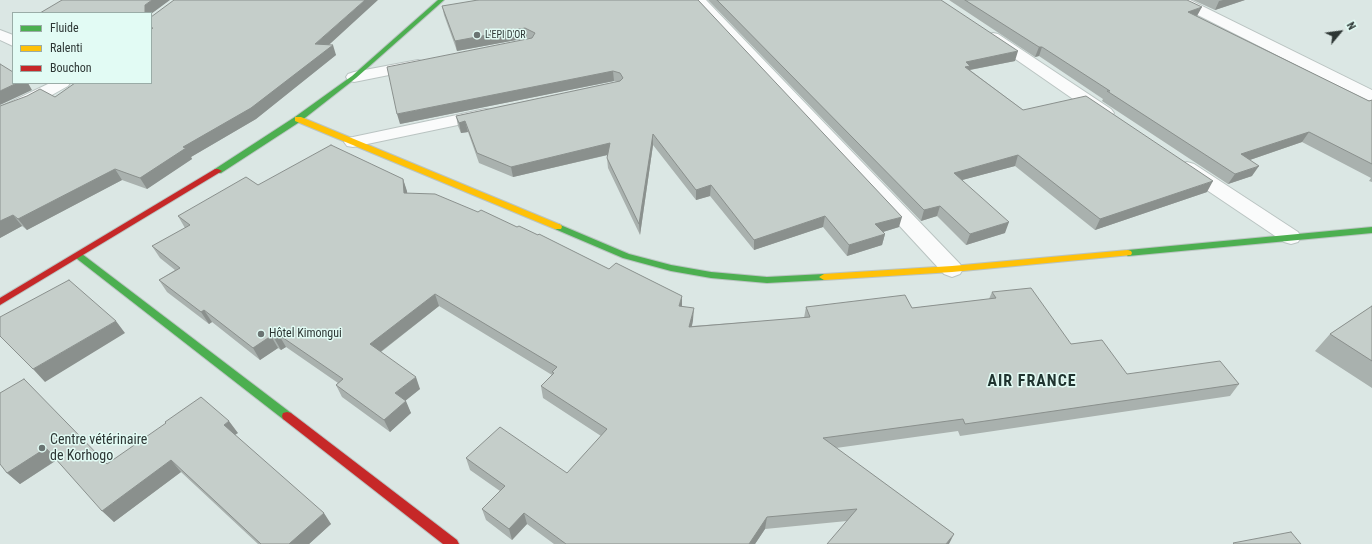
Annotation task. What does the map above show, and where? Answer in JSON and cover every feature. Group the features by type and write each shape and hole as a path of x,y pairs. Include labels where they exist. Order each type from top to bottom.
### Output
{"street":[{"path":"0,302 195,186 298,119 354,77 441,0"},
{"path":"698,0 952,269"},
{"path":"1179,0 1372,96"},
{"path":"976,26 1120,123"},
{"path":"0,34 12,40"},
{"path":"354,77 433,62"},
{"path":"0,113 28,101 60,84"},
{"path":"353,142 499,111"},
{"path":"298,119 626,256 671,268 711,275 768,280 952,269 1372,230"},
{"path":"1173,158 1291,237"},
{"path":"79,256 454,544"}],"building":[{"path":"62,0 152,0 145,5 145,12 42,12"},
{"path":"174,0 365,0 315,44 333,45 251,108 183,147 186,148 140,178 115,169 18,219 13,215 0,221 0,106 27,96 40,89 55,97 74,84 152,84 152,16"},
{"path":"478,0 698,0 902,217 875,224 885,234 849,245 825,216 754,240 711,185 696,190 653,134 639,224 607,158 610,143 511,167 477,153 465,121 459,123 456,116 620,81 623,78 620,73 613,71 397,114 387,67 532,38 535,33 525,28 455,41 442,6"},
{"path":"717,0 941,0 1018,51 966,62 970,66 965,67 1023,110 1086,96 1213,181 1100,219 1018,155 954,173 1009,222 970,234 940,206 924,210"},
{"path":"965,0 1187,0 1202,7 1188,12 1369,101 1372,100 1372,164 1309,132 1241,154 1259,166 1235,174 1042,47 1039,47"},
{"path":"0,64 12,71 12,84 15,84 0,91"},
{"path":"331,145 403,179 404,193 435,194 478,212 481,210 517,227 519,226 538,235 539,234 609,269 616,263 682,296 679,306 694,308 689,327 810,317 806,307 905,295 912,308 996,298 992,292 1031,288 1071,344 1102,340 1127,374 1220,361 1239,384 965,424 963,419 823,438 954,534 946,544 827,544 857,509 767,517 749,544 566,544 524,513 509,529 482,509 505,486 466,458 500,427 567,473 607,429 541,386 554,373 552,372 557,367 435,294 370,344 416,377 395,393 406,401 384,420 336,385 343,379 279,335 274,338 271,336 253,348 204,310 201,312 159,280 180,268 152,246 190,225 178,216 246,177 258,185"},
{"path":"69,280 116,321 33,369 0,336 0,317"},
{"path":"1372,306 1372,361 1330,334"},
{"path":"24,379 107,464 201,397 229,421 224,425 324,513 289,544 261,544 171,460 102,511 46,448 7,473 0,464 0,393"},
{"path":"1291,532 1301,544 1233,543"}],"traffic: fast":[{"path":"218,171 298,119 354,77 441,0"},
{"path":"558,227 626,256 671,268 711,275 767,280 824,277"},
{"path":"1128,253 1372,230"},
{"path":"79,256 287,416"}],"traffic: slow":[{"path":"298,119 558,227"},
{"path":"824,277 952,269 1128,253"}],"traffic: jam":[{"path":"0,302 218,171"},
{"path":"287,416 453,544"}],"place":[{"name":"L'EPI D'OR","path":"477,35"},
{"name":"Hôtel Kimongui","path":"261,334"},
{"name":"Centre vétérinaire de Korhogo","path":"42,448"}],"district":[{"name":"AIR FRANCE","path":"1032,382"}]}
